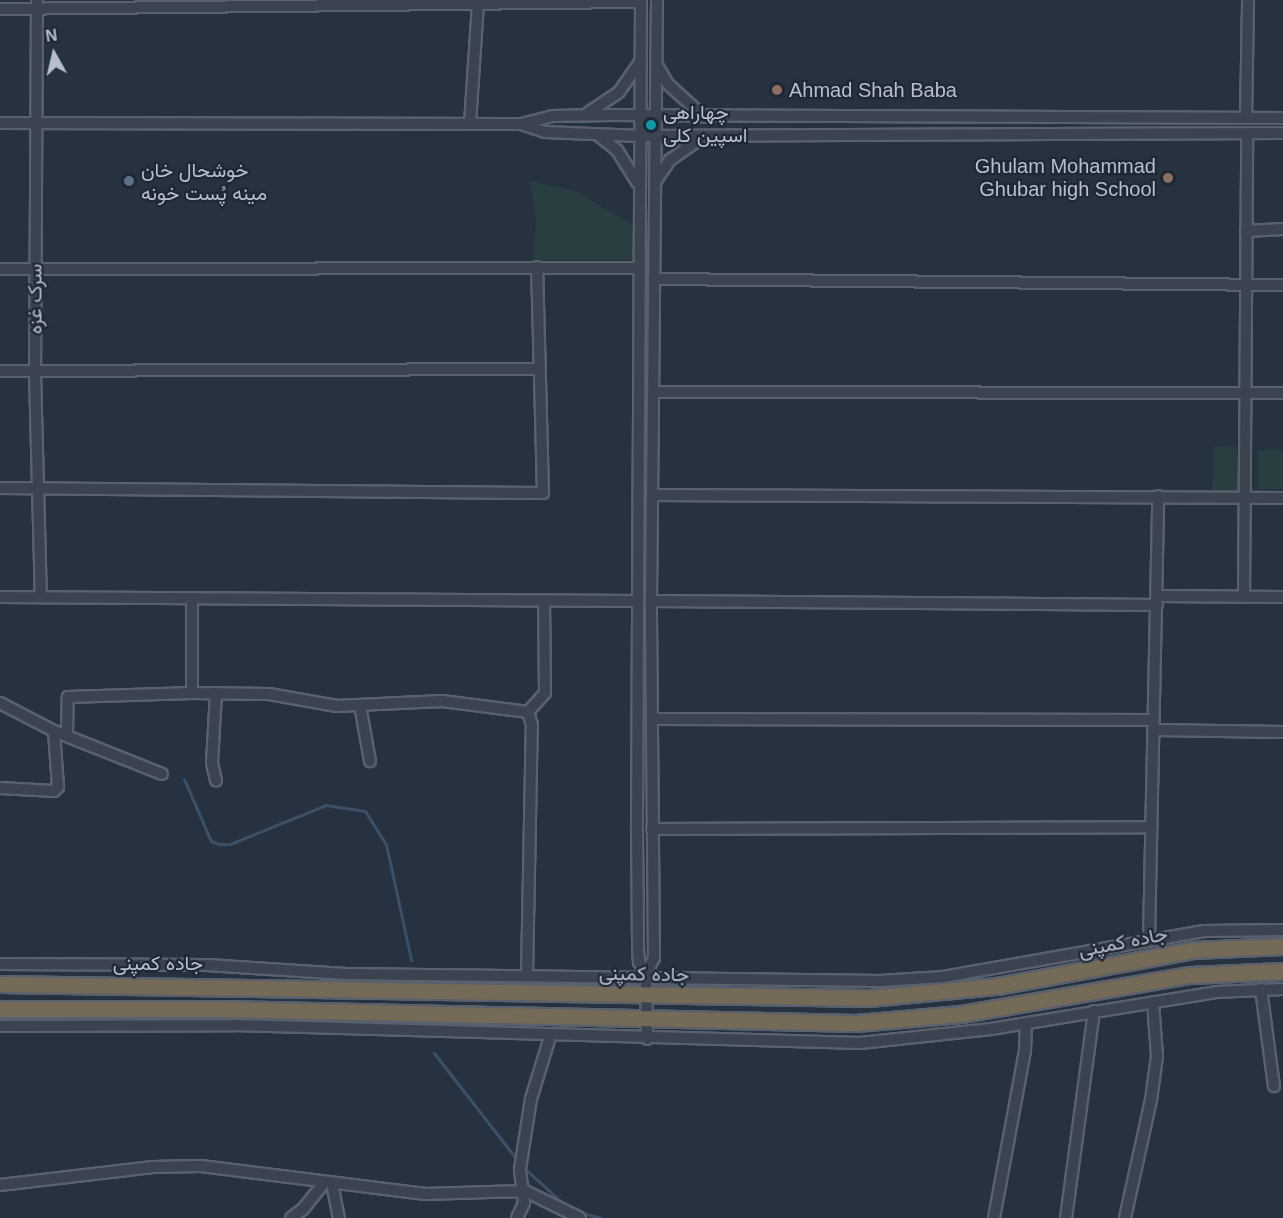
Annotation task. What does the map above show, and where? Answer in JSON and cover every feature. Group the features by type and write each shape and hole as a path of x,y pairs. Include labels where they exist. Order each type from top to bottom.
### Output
{"highway":[{"name":"جاده کمپنی","path":"0,984 223,984 647,996 869,998 932,994 1193,950 1283,946"},
{"path":"0,1009 237,1009 856,1023 921,1019 1190,975 1283,971"}],"street":[{"path":"646,976 654,958 651,601 657,0"},
{"path":"1246,118 1248,0"},
{"path":"0,9 36,5 641,1 637,522 638,950 639,962 646,976 648,1039"},
{"path":"470,123 478,3"},
{"name":"سرک غزه","path":"36,5 35,372 42,597"},
{"path":"585,115 604,106 619,92 641,59"},
{"path":"658,67 668,84 704,117"},
{"path":"0,123 521,124 552,116 585,115 1283,118"},
{"path":"1155,132 1156,117"},
{"path":"521,124 545,132 640,136 1283,133"},
{"path":"597,134 617,150 639,188"},
{"path":"1244,596 1246,134"},
{"path":"655,182 670,160 689,143 706,135"},
{"path":"1246,231 1283,229"},
{"path":"0,488 543,493 537,267"},
{"path":"0,269 639,268"},
{"path":"654,279 1283,285"},
{"path":"0,371 538,369"},
{"path":"652,392 1283,393"},
{"path":"652,495 1283,498"},
{"path":"1149,939 1158,496"},
{"path":"637,522 652,522"},
{"path":"651,601 1157,600 1244,596 1283,597"},
{"path":"0,597 637,602"},
{"path":"192,598 192,693"},
{"path":"528,712 545,693 544,601"},
{"path":"637,688 652,687"},
{"path":"67,736 68,697 192,693 269,694 311,703 360,705 442,701 528,712"},
{"path":"216,693 212,763 216,781"},
{"path":"0,703 54,731 162,774"},
{"path":"360,705 370,761"},
{"path":"527,976 532,724 528,712"},
{"path":"652,719 1153,725 1283,732"},
{"path":"0,788 54,790 58,787 54,731"},
{"path":"652,829 1151,828"},
{"path":"0,964 207,965 346,974 646,976 880,981 943,976 1204,931 1283,930"},
{"path":"1260,989 1274,1086"},
{"path":"0,1026 235,1025 550,1037 860,1043 1026,1024 1153,1002 1260,989 1283,989"},
{"path":"1125,1218 1151,1100 1157,1056 1153,1002"},
{"path":"1066,1218 1094,1011"},
{"path":"994,1218 1025,1050 1026,1024"},
{"path":"517,1218 525,1191 522,1165 531,1100 550,1037"},
{"path":"0,1185 153,1167 201,1166 424,1194 525,1191 580,1218"},
{"path":"291,1218 328,1183"},
{"path":"328,1183 339,1218"}],"green space":[{"path":"530,181 575,191 633,225 634,260 533,260 536,219"},
{"path":"1237,446 1239,491 1212,491 1214,447"},
{"path":"1258,450 1283,450 1283,489 1258,489"}],"waterway":[{"path":"184,779 211,841 219,844 230,844 326,805 365,811 386,844 411,960"},
{"path":"434,1053 519,1162"},
{"path":"523,1167 567,1207"},
{"path":"579,1212 601,1218"}],"place":[{"name":"Ahmad Shah Baba","path":"777,90"},
{"name":"چهاراهی اسپین کلی","path":"651,125"},
{"name":"Ghulam Mohammad Ghubar high School","path":"1168,178"},
{"name":"خوشحال خان مینه پُست خونه","path":"129,181"}]}
